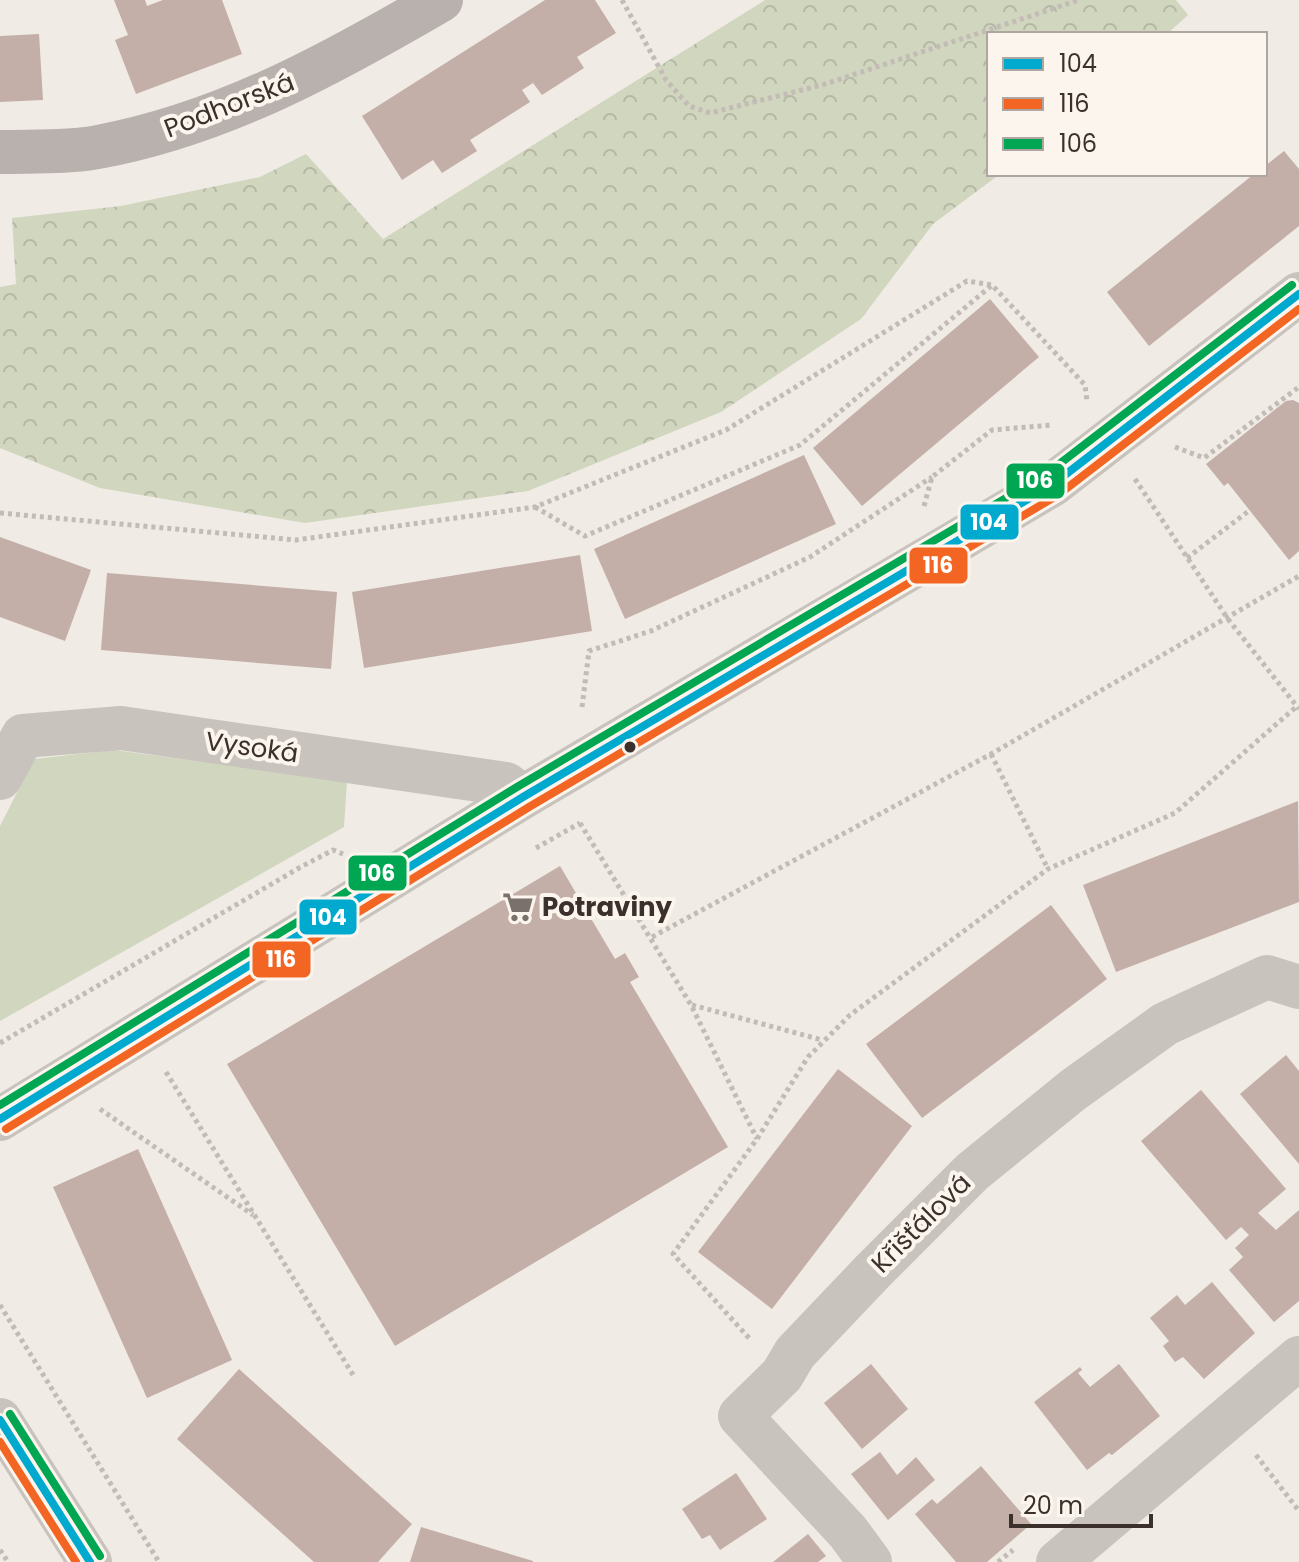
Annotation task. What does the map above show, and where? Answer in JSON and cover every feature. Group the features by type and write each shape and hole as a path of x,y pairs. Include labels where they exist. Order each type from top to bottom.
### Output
{"main road":[{"name":"Podhorská","path":"0,152 95,148 188,126 330,65 441,0"}],"street":[{"path":"0,1119 538,788 1052,485 1299,294"},
{"name":"Vysoká","path":"0,778 23,736 121,728 538,788"},
{"name":"Křišťálová","path":"870,1562 848,1532 740,1416 782,1375 795,1353 972,1172 1073,1090 1165,1024 1267,977 1299,987"},
{"path":"1058,1562 1299,1358"},
{"path":"0,1420 90,1562"}],"path":[{"path":"622,0 666,80 689,106 710,113 822,85 1079,0"},
{"path":"0,513 296,540 535,507 726,430 939,295 967,281 992,285 1085,385 1087,410"},
{"path":"535,507 585,536 800,445 992,285"},
{"path":"1170,446 1204,458 1299,387"},
{"path":"582,711 589,651 651,631 810,557 932,477 992,430 1061,424"},
{"path":"782,1375 673,1254 757,1139 822,1040 850,1015 1048,869 1175,813 1297,708 1228,619 1134,477 1146,467"},
{"path":"920,521 932,477"},
{"path":"1187,558 1250,510"},
{"path":"652,937 991,754 1299,576"},
{"path":"991,754 1048,869"},
{"path":"538,788 652,937 691,1005 757,1139"},
{"path":"0,1043 299,868 333,850 348,855"},
{"path":"691,1005 822,1040"},
{"path":"162,1064 355,1378"},
{"path":"93,1104 256,1217"},
{"path":"0,1305 159,1562"},
{"path":"1251,1446 1267,1473 1299,1511"},
{"path":"0,1550 8,1562"}],"green space":[{"path":"765,0 1176,0 1188,15 1169,32 987,32 987,176 997,176 933,224 861,319 721,412 528,491 305,523 100,488 0,448 0,287 16,284 12,218 121,206 260,177 306,154 383,239"},
{"path":"114,750 347,781 344,827 0,1021 0,826 34,759"}],"building":[{"path":"114,0 145,0 147,6 163,0 222,0 242,54 136,94 115,40 128,35"},
{"path":"545,0 595,0 616,33 577,57 584,68 542,95 533,83 522,90 530,102 470,140 477,151 442,173 433,160 402,180 362,116"},
{"path":"39,34 43,100 0,102 0,36"},
{"path":"1284,151 1299,169 1299,226 1149,346 1107,292 1252,176 1267,176 1267,164"},
{"path":"990,299 1039,357 862,506 813,448"},
{"path":"1286,401 1299,403 1299,551 1289,560 1228,483 1224,486 1206,464"},
{"path":"804,455 836,524 625,619 594,549"},
{"path":"0,537 91,570 65,641 0,617"},
{"path":"580,555 592,631 364,668 352,592"},
{"path":"107,573 337,592 331,669 101,650"},
{"path":"1298,801 1299,902 1116,972 1083,885"},
{"path":"560,866 615,959 625,953 639,977 630,982 728,1147 395,1346 227,1064"},
{"path":"1051,905 1107,979 922,1118 866,1044"},
{"path":"1286,1055 1299,1071 1299,1164 1240,1094"},
{"path":"838,1069 912,1126 772,1309 698,1252"},
{"path":"1201,1090 1286,1189 1258,1213 1276,1230 1299,1210 1299,1301 1274,1322 1229,1270 1243,1257 1235,1248 1249,1235 1241,1227 1226,1240 1141,1141"},
{"path":"138,1149 232,1360 147,1398 53,1187"},
{"path":"1212,1282 1255,1333 1204,1379 1183,1357 1175,1362 1163,1346 1169,1341 1150,1318 1177,1295 1185,1305"},
{"path":"871,1364 908,1409 862,1449 824,1403"},
{"path":"1119,1364 1160,1416 1112,1455 1109,1453 1087,1470 1034,1402 1080,1367 1082,1370 1078,1373 1090,1387"},
{"path":"239,1369 412,1524 378,1562 314,1562 177,1439"},
{"path":"880,1452 897,1475 916,1457 935,1480 888,1520 851,1474"},
{"path":"981,1466 1031,1524 987,1562 956,1562 915,1514 932,1499 937,1504"},
{"path":"736,1473 767,1519 720,1550 710,1535 702,1539 682,1509"},
{"path":"421,1527 533,1561 533,1562 410,1562"},
{"path":"808,1534 826,1556 818,1562 773,1562"}],"transit line":[{"name":"106","path":"0,1105 517,787 1045,475 1292,285"},
{"name":"104","path":"0,1119 523,797 1052,485 1299,294"},
{"name":"116","path":"6,1129 529,807 1058,495 1299,309"},
{"name":"106","path":"10,1414 100,1556"},
{"name":"104","path":"0,1420 90,1562"},
{"name":"116","path":"0,1442 76,1562"}],"place":[{"name":"Potraviny","path":"518,907"}]}
